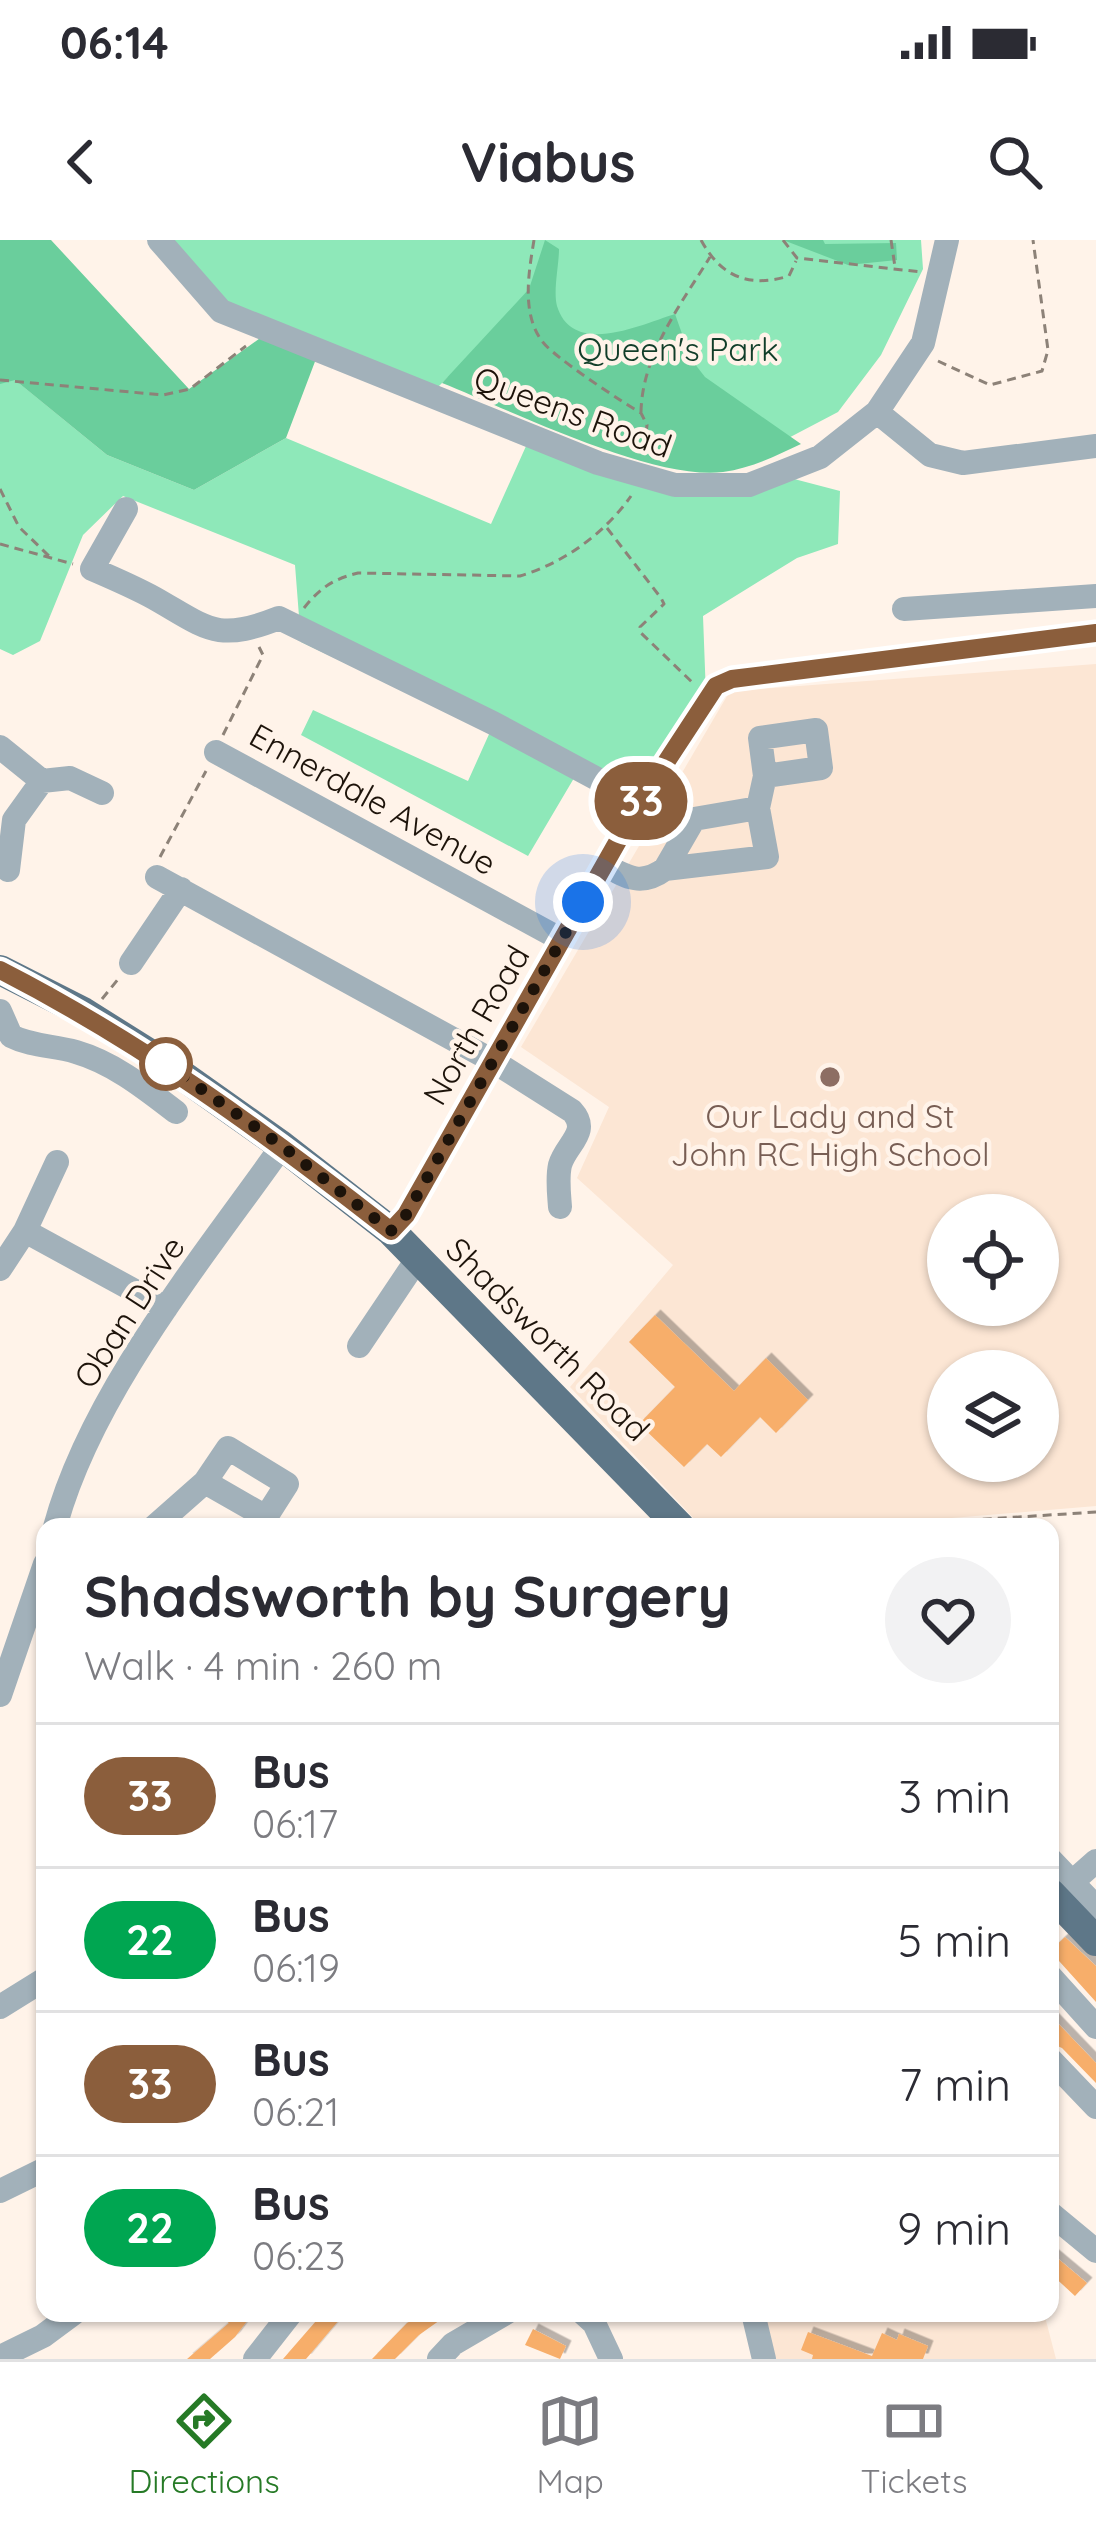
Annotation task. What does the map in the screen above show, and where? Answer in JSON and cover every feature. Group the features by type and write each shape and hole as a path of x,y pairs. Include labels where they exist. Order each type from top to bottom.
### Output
{"main road":[{"name":"Shadsworth Road","path":"2,979 83,1012 170,1066 391,1231 671,1518"},
{"path":"1065,1902 1096,1941"}],"street":[{"name":"Queens Road","path":"159,240 221,311 598,463 675,484 749,484 820,457 877,412 919,349 947,240"},
{"path":"877,412 931,454 963,463 1096,446"},
{"path":"126,509 92,569 156,599 198,627 250,629 279,618 494,723 640,802"},
{"path":"904,609 1096,596"},
{"path":"706,696 732,679 1096,633"},
{"name":"North Road","path":"391,1231 406,1215 640,802 706,696"},
{"path":"0,747 42,781 70,778 102,793"},
{"name":"Ennerdale Avenue","path":"216,752 562,940"},
{"path":"665,868 767,857 758,808 765,776"},
{"path":"8,869 14,820 42,781"},
{"path":"605,865 637,881 653,877 665,868 694,819 758,808"},
{"path":"157,877 493,1061 572,1111 580,1121 560,1167 560,1207"},
{"path":"130,963 181,889"},
{"path":"0,1011 11,1036 32,1046 76,1052 128,1076 176,1112"},
{"name":"Oban Drive","path":"58,1518 116,1388 166,1308 282,1146"},
{"path":"0,1269 25,1231 57,1162"},
{"path":"25,1231 166,1308"},
{"path":"359,1346 418,1258"},
{"path":"164,1518 205,1482"},
{"path":"0,1695 36,1598"},
{"path":"1065,1902 1096,1861"},
{"path":"0,2007 36,1985"},
{"path":"1059,1986 1096,2027"},
{"path":"1059,2068 1096,2107"},
{"path":"0,2191 36,2173"},
{"path":"1059,2220 1096,2251"},
{"path":"0,2357 62,2322"},
{"path":"255,2359 284,2322"},
{"path":"439,2359 453,2344 491,2322"},
{"path":"593,2322 611,2359"},
{"path":"755,2322 764,2359"}],"path":[{"path":"292,624 319,589 358,573 520,576 556,563 606,526 629,501 643,475 647,424 641,413 542,342 530,310 528,273 534,240"},
{"path":"701,240 714,264 742,280 770,282 789,276 797,258"},
{"path":"783,240 797,258 940,274"},
{"path":"891,240 895,269"},
{"path":"919,349 956,372 990,385 1042,371 1048,350 1033,240"},
{"path":"641,413 641,390 652,357 710,257"},
{"path":"0,380 163,395 190,389 270,331"},
{"path":"0,489 19,527 52,559"},
{"path":"606,526 664,604 640,627 641,633 706,696"},
{"path":"0,544 92,569"},
{"path":"83,1012 98,1005 130,963"},
{"path":"1002,1518 1096,1512"}],"shaded area":[{"name":"Our Lady and St John RC High School","path":"1096,664 1096,1506 952,1518 694,1518 570,1387 673,1265 577,1178 609,1107 521,1047 730,691"},
{"path":"766,2322 1046,2322 1056,2359 776,2359"}],"green space":[{"path":"0,240 51,240 189,389 270,331 319,351 286,438 194,490 107,455 15,380 0,384"},
{"name":"Queen's Park","path":"169,240 921,240 923,269 881,355 838,412 777,444 448,377 430,395 221,311"},
{"path":"545,240 559,249 556,300 565,322 578,331 610,333 675,314 691,359 705,377 801,444 743,468 694,472 621,455 442,383 529,289"},
{"path":"783,240 896,243 897,260 848,265"},
{"path":"14,379 107,455 194,490 286,438 491,524 531,435 675,485 775,474 840,491 838,544 797,558 703,616 706,696 640,802 577,773 528,856 301,735 313,710 468,781 490,732 301,642 295,565 123,496 83,535 40,641 13,655 0,649 0,381"}],"building":[{"path":"655,1315 734,1391 766,1358 808,1400 776,1433 760,1417 721,1457 707,1444 684,1467 639,1424 675,1387 629,1342"},
{"path":"1065,1937 1096,1966 1096,2002 1059,1961 1059,1943"},
{"path":"1059,2024 1096,2063 1096,2083 1062,2048"},
{"path":"1059,2260 1087,2283 1075,2296 1059,2281"},
{"path":"246,2322 210,2359 187,2359 229,2323"},
{"path":"315,2322 337,2322 306,2359 283,2359"},
{"path":"437,2322 395,2359 372,2359 407,2323"},
{"path":"533,2329 566,2346 560,2359 525,2345"},
{"path":"808,2332 872,2356 882,2333 897,2340 899,2334 928,2346 923,2359 812,2359 813,2355 801,2350"}],"bus line":[{"name":"33","path":"0,970 83,1012 170,1066 391,1231 406,1215 640,802 716,686 732,679 1096,633"}],"place":[{"name":"Our Lady and St John RC High School","path":"830,1077"}],"route":[{"path":"166,1064 391,1231 406,1215 583,902"}]}
